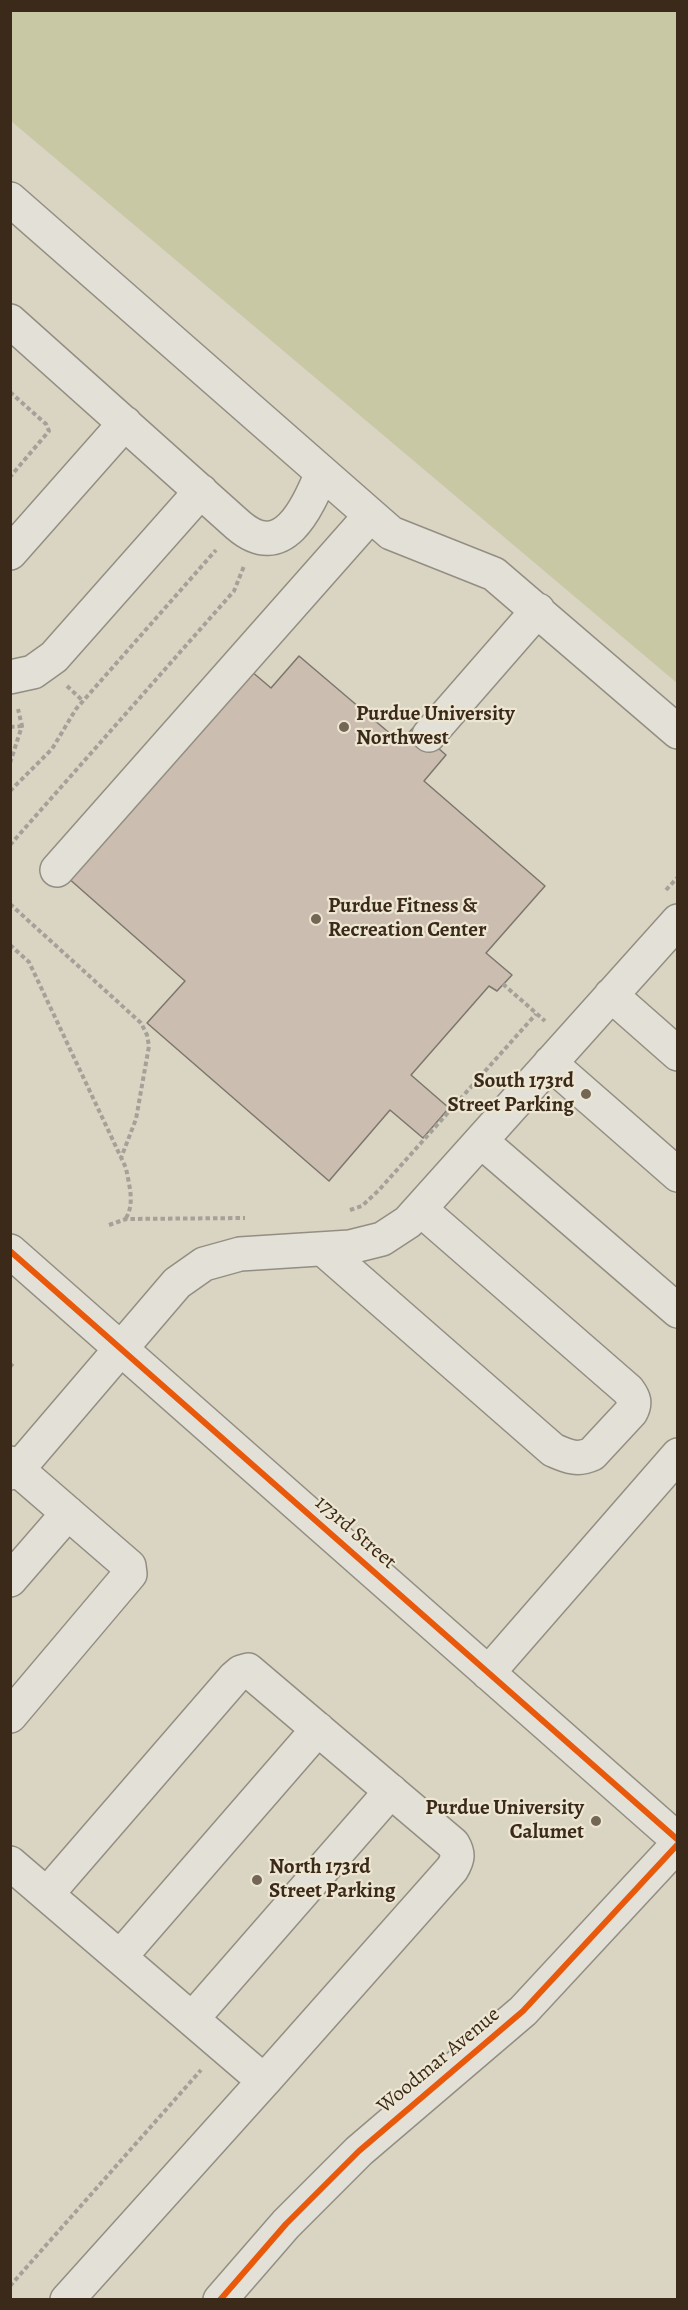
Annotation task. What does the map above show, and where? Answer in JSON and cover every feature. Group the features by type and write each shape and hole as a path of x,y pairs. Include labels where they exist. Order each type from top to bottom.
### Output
{"street":[{"path":"10,199 391,533 494,574 678,732"},
{"path":"10,321 247,531 268,538 281,536 308,506 322,473"},
{"path":"10,553 125,423"},
{"path":"15,690 33,672 54,657 201,491"},
{"path":"57,870 370,516"},
{"path":"429,735 538,610"},
{"path":"10,1716 130,1574 129,1566 13,1468 121,1350 177,1283 204,1263 240,1254 350,1247 382,1239 408,1222 611,995 675,928"},
{"path":"611,995 678,1054"},
{"path":"550,1063 678,1175"},
{"path":"481,1140 678,1311"},
{"path":"323,1249 552,1450 573,1459 584,1458 592,1454 631,1412 634,1398 628,1390 420,1209"},
{"name":"173rd Street","path":"10,1251 678,1842"},
{"path":"488,1672 678,1455"},
{"path":"10,1580 68,1513"},
{"path":"47,1894 241,1672 248,1670 453,1844 458,1852 452,1869 68,2300"},
{"path":"120,1957 318,1729"},
{"path":"192,2019 391,1791"},
{"name":"Woodmar Avenue","path":"220,2300 286,2224 359,2151 523,2011 678,1842"},
{"path":"10,1863 264,2081"}],"path":[{"path":"10,392 46,424 49,431 10,477"},
{"path":"10,791 52,749 83,701 247,531"},
{"path":"10,845 234,591 247,531"},
{"path":"62,682 83,701"},
{"path":"10,763 22,726 15,690"},
{"path":"10,727 22,726"},
{"path":"10,904 141,1023 147,1035 149,1046 136,1119 121,1158"},
{"path":"10,945 29,962 126,1168 131,1193 131,1210 126,1219"},
{"path":"344,1213 362,1206 380,1190 536,1014"},
{"path":"109,1225 126,1219 253,1218"},
{"path":"10,1367 14,1362"},
{"path":"10,2286 207,2063"}],"green space":[{"path":"11,10 677,11 677,683 11,121"}],"building":[{"name":"Purdue Fitness & Recreation Center","path":"299,656 400,742 414,727 446,755 424,781 545,886 486,953 512,975 497,991 489,986 411,1075 449,1108 423,1138 390,1110 329,1181 147,1023 185,981 67,877 251,671 271,688"}],"cycle path":[{"path":"10,1251 678,1840"},
{"path":"220,2300 286,2224 359,2151 523,2011 678,1844"}],"place":[{"name":"Purdue University Northwest","path":"344,727"},
{"name":"Purdue Fitness & Recreation Center","path":"316,919"},
{"name":"South 173rd Street Parking","path":"586,1094"},
{"name":"Purdue University Calumet","path":"596,1821"},
{"name":"North 173rd Street Parking","path":"257,1880"}]}
